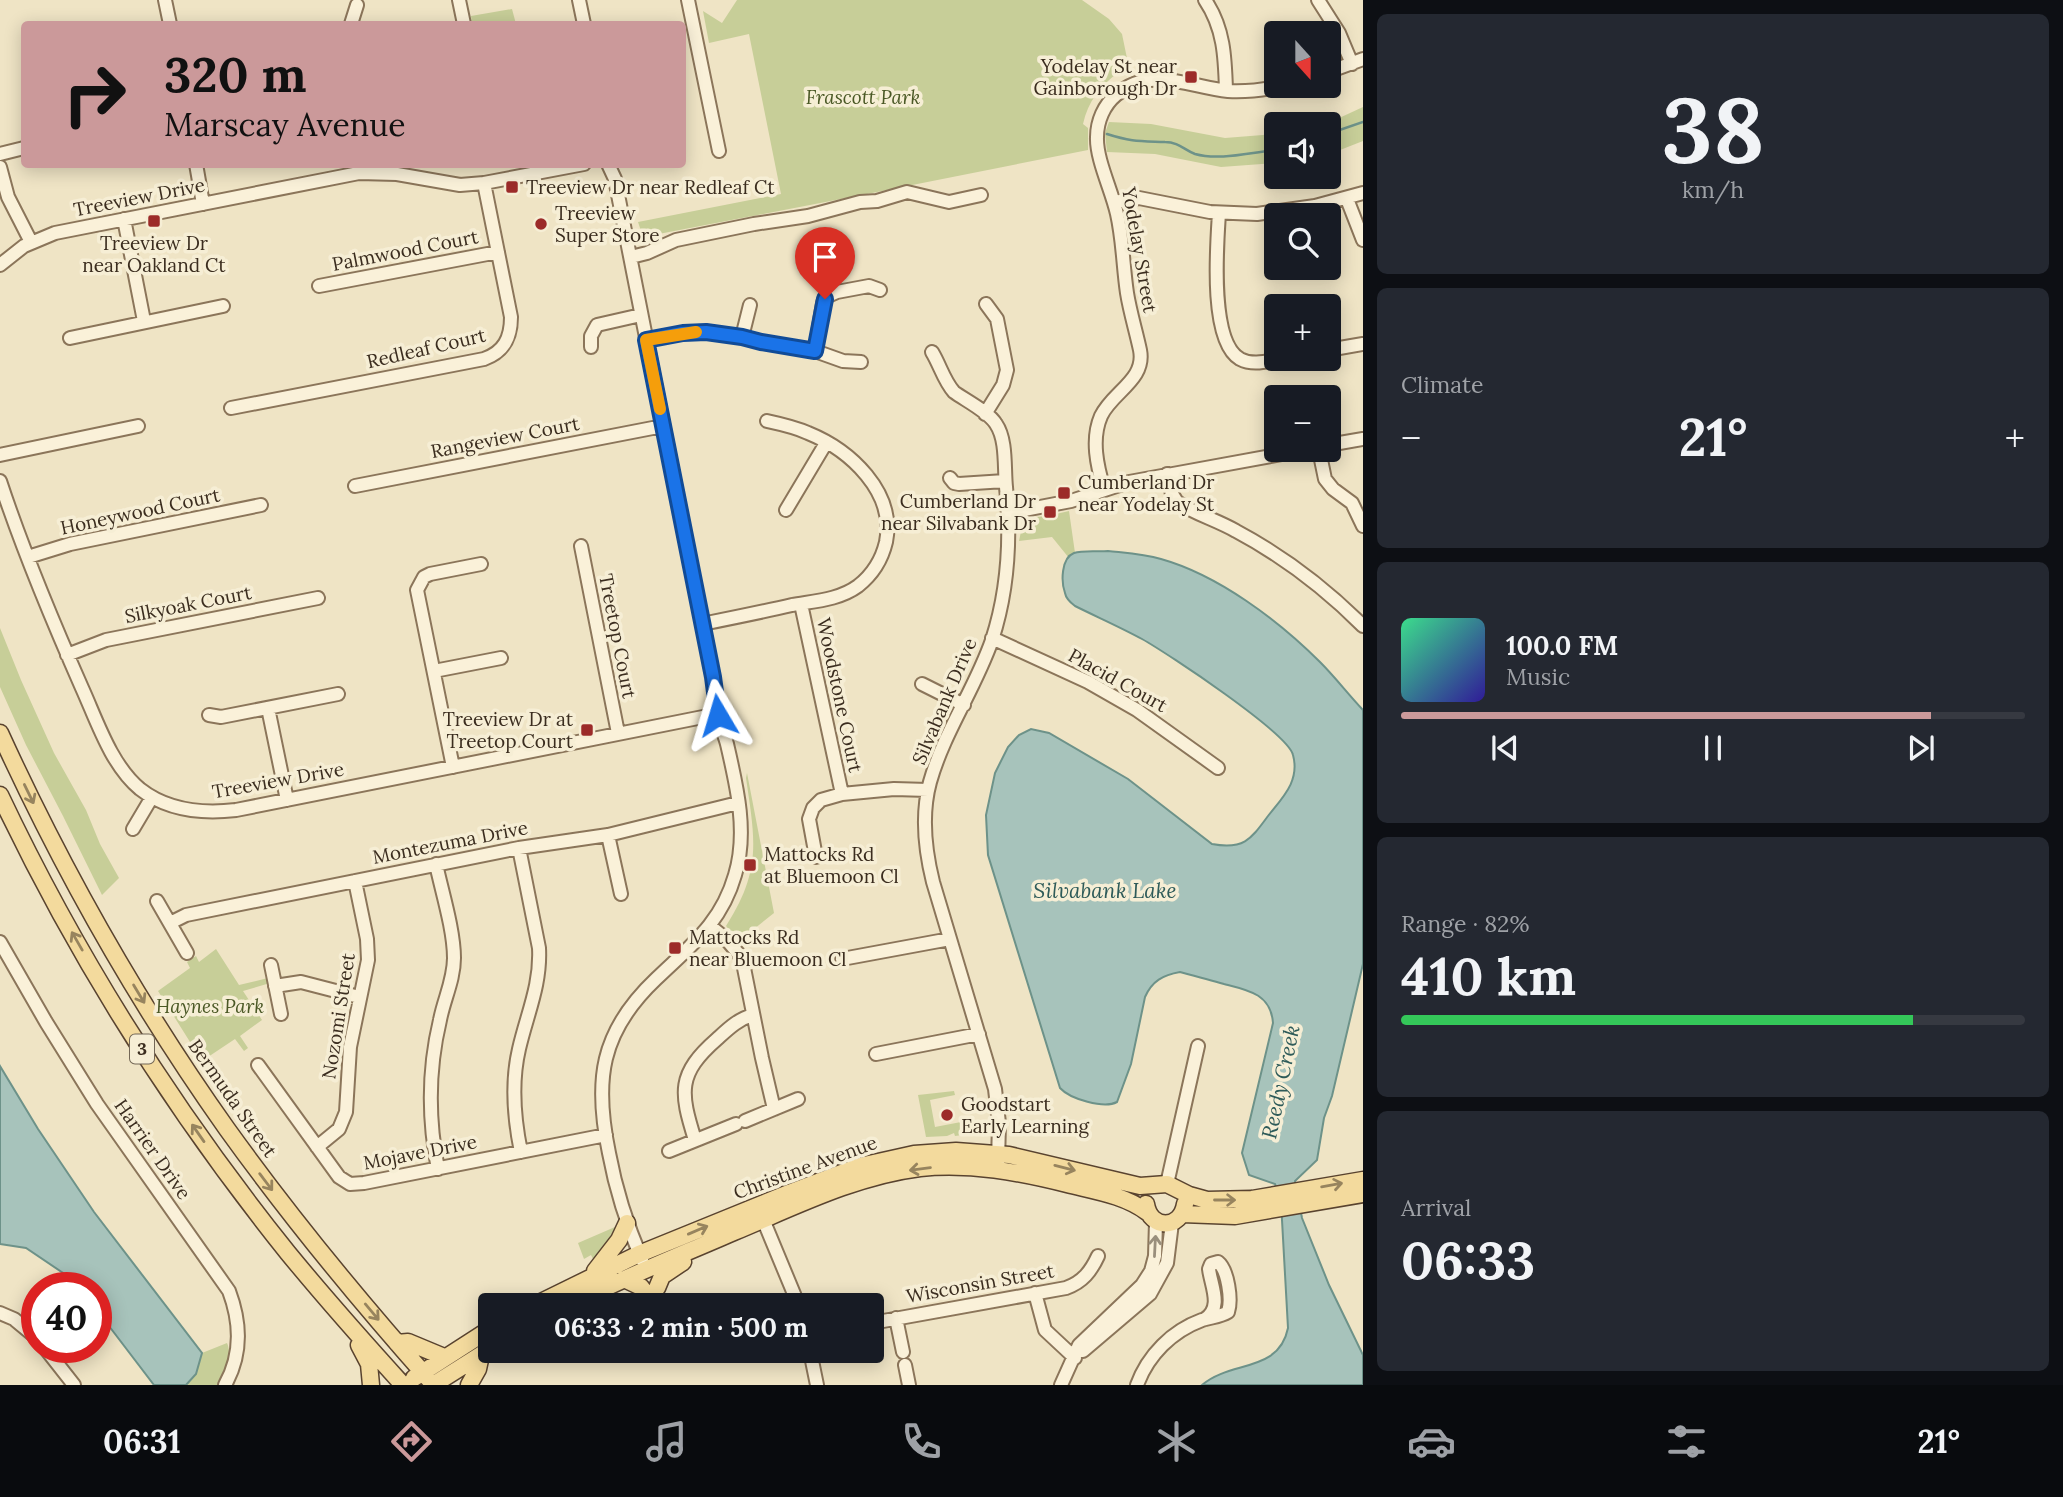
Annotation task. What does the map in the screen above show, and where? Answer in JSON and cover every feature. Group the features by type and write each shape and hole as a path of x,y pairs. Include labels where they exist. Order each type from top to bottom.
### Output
{"main road":[{"name":"Bermuda Street","path":"0,733 45,827 88,907 179,1058 226,1127 314,1244 434,1385"},
{"name":"3","path":"0,795 69,928 169,1091 264,1223 403,1385"},
{"name":"Christine Avenue","path":"558,1293 639,1254 760,1213 840,1180 877,1161 921,1153 956,1151 998,1161 1129,1200 1164,1218 1235,1216 1363,1180"},
{"name":"Christine Avenue","path":"998,1161 1030,1159 1140,1186 1167,1187 1207,1200 1274,1203"},
{"path":"1167,1187 1185,1201 1164,1218 1145,1203 1147,1196 1167,1187"},
{"name":"Christine Avenue","path":"1303,1197 1363,1194"},
{"name":"Christine Avenue","path":"595,1293 714,1241 760,1213"},
{"path":"591,1276 619,1240 626,1223"},
{"path":"657,1288 662,1276 714,1241"},
{"path":"624,1279 641,1287 645,1293"},
{"path":"356,1332 369,1364 371,1385"},
{"path":"403,1385 478,1336"},
{"path":"397,1343 408,1342 444,1357"},
{"path":"434,1385 478,1357"},
{"path":"469,1385 480,1363"}],"street":[{"path":"165,0 169,21"},
{"path":"459,0 463,21"},
{"path":"579,0 583,21"},
{"path":"688,0 719,151"},
{"path":"1205,0 1213,12 1221,34 1226,90"},
{"path":"1318,0 1358,61 1341,67"},
{"path":"352,21 357,5"},
{"name":"Yodelay Street","path":"1104,489 1096,453 1099,421 1106,407 1135,376 1139,369 1140,355 1128,301 1122,235 1097,140 1101,117 1113,97 1134,83 1153,78 1226,90 1247,92 1264,89"},
{"path":"0,154 21,149"},
{"path":"0,167 8,197 30,243"},
{"path":"197,168 204,204"},
{"path":"610,168 616,185 631,257 742,829 738,865 725,902 710,926 691,948 631,1005 615,1033 605,1061 601,1109 606,1135 626,1223 646,1270"},
{"name":"Treeview Drive","path":"0,265 30,243 55,233 359,173 397,174 460,185 484,183 532,169"},
{"name":"Redleaf Court","path":"231,408 490,356 497,352 508,341 511,327 484,183"},
{"path":"631,257 676,240 808,216 908,192 949,202 981,195"},
{"path":"1330,203 1363,193"},
{"path":"1114,202 1139,198 1219,213 1264,214"},
{"path":"1347,199 1363,240"},
{"path":"1219,213 1216,281 1225,340 1232,353 1243,361 1264,362"},
{"path":"124,219 144,321"},
{"name":"Palmwood Court","path":"319,286 498,252"},
{"path":"815,351 823,303 828,296 869,286 880,290"},
{"path":"985,414 1003,385 1007,370 997,318 986,304"},
{"path":"742,337 750,305"},
{"path":"70,338 223,306"},
{"path":"591,347 591,336 597,325 641,315"},
{"path":"646,340 691,332 742,337 815,351 843,361 861,362"},
{"path":"1341,348 1363,344"},
{"name":"Silvabank Drive","path":"932,352 954,392 995,422 1000,433 1009,513 1007,565 1002,600 992,638 937,762 928,790 925,827 933,882 995,1089 999,1111 998,1161"},
{"path":"702,624 832,598 857,586 869,575 878,563 886,540 888,522 884,503 875,487 854,462 844,453 810,434 767,421"},
{"path":"0,454 138,426"},
{"name":"Rangeview Court","path":"355,486 663,426"},
{"path":"1341,443 1363,439"},
{"path":"786,510 827,443"},
{"path":"1009,513 1071,500 1129,482 1264,457"},
{"path":"1321,462 1325,479 1333,489 1352,503 1363,526"},
{"path":"1167,474 1177,502 1234,529 1273,552 1340,603 1363,626"},
{"path":"950,478 954,483 960,484 1005,481"},
{"name":"Treeview Drive","path":"0,481 67,654 117,761 129,777 152,797 183,809 214,813 718,715"},
{"name":"Honeywood Court","path":"28,557 70,544 261,505"},
{"name":"Treetop Court","path":"581,546 618,733"},
{"path":"453,767 418,586 424,577 430,574 481,564"},
{"name":"Silkyoak Court","path":"67,654 106,639 318,598"},
{"name":"Woodstone Court","path":"801,604 842,794"},
{"name":"Placid Court","path":"992,638 1113,696 1157,723 1218,768"},
{"path":"434,671 501,658"},
{"path":"922,684 964,705"},
{"path":"209,715 221,717 338,694"},
{"path":"268,708 287,800"},
{"path":"816,857 810,814 821,800 842,794 900,788 928,790"},
{"path":"133,829 152,797"},
{"name":"Montezuma Drive","path":"170,923 186,915 519,848 608,835 738,803"},
{"path":"608,835 621,894"},
{"path":"519,848 540,961 515,1075 516,1122 521,1152"},
{"path":"436,864 454,956 452,980 440,1018 432,1069 431,1125 439,1168"},
{"name":"Nozomi Street","path":"317,1147 339,1129 346,1112 349,1047 367,971 369,950 355,881"},
{"path":"157,901 187,953"},
{"path":"710,926 726,939 740,956 774,1109"},
{"path":"842,960 950,939"},
{"name":"Harrier Drive","path":"0,942 97,1104 229,1291 239,1330 236,1358 225,1385"},
{"path":"271,965 281,1014"},
{"path":"275,986 301,982 359,998"},
{"path":"695,1140 684,1092 691,1067 698,1055 736,1023 753,1015"},
{"path":"876,1054 979,1034"},
{"path":"1167,1187 1198,1046"},
{"name":"Mojave Drive","path":"258,1065 339,1177 350,1184 606,1135"},
{"path":"669,1151 797,1099"},
{"path":"760,1213 794,1293"},
{"path":"1061,1385 1075,1358 1150,1294 1167,1263 1164,1218"},
{"name":"Wisconsin Street","path":"884,1320 1075,1285 1093,1267 1098,1256"},
{"path":"1035,1293 1045,1330 1075,1358"},
{"path":"0,1313 21,1325"},
{"name":"Wisconsin Street","path":"896,1318 909,1385"},
{"path":"1137,1385 1146,1366 1167,1341 1184,1329 1207,1319"},
{"path":"57,1363 74,1385"},
{"path":"812,1363 817,1385"}],"green space":[{"name":"Frascott Park","path":"737,0 1082,0 1109,19 1122,34 1130,73 1123,75 1119,72 1092,101 1083,124 1088,128 1088,150 643,237 638,222 781,194 749,34 709,43 703,11 722,23"},
{"path":"512,9 515,21 472,21 471,16"},
{"path":"1363,107 1363,141 1341,150 1341,117"},
{"path":"1109,122 1151,124 1225,138 1264,135 1264,164 1221,167 1155,154 1107,152 1105,133"},
{"path":"1069,511 1075,553 1069,558 1052,537 1019,541 1023,522 1036,517 1056,517 1056,514"},
{"path":"0,628 54,753 119,878 102,895 26,745 0,687"},
{"path":"747,773 774,913 739,941 726,926 738,906 751,871 753,837"},
{"name":"Haynes Park","path":"216,949 239,985 268,978 270,983 243,991 262,1020 240,1036 248,1048 244,1051 235,1039 202,1061 158,991 190,968 187,962 196,956 199,962"},
{"path":"954,1091 955,1095 930,1100 935,1127 961,1122 962,1135 955,1136 954,1133 926,1137 918,1095"},
{"path":"615,1227 593,1259 591,1255 584,1259 578,1243"},
{"path":"227,1343 228,1359 217,1385 186,1385 196,1374 202,1353"}],"water":[{"name":"Silvabank Lake","path":"1108,551 1142,555 1182,566 1246,601 1303,646 1363,710 1363,964 1332,1096 1324,1118 1317,1160 1295,1181 1302,1218 1329,1285 1363,1355 1363,1385 1202,1385 1214,1377 1252,1364 1275,1352 1283,1342 1288,1328 1281,1202 1275,1184 1249,1175 1242,1153 1273,1023 1268,1006 1257,995 1180,972 1163,977 1151,987 1145,997 1131,1064 1117,1102 1096,1104 1071,1096 1060,1088 988,855 986,815 995,773 1008,747 1019,735 1031,729 1049,733 1128,779 1212,844 1232,845 1246,841 1257,831 1292,781 1295,764 1293,755 1286,744 1250,712 1155,647 1069,601 1063,577 1064,565 1070,556 1074,553"},
{"path":"0,1066 38,1129 94,1212 202,1353 196,1374 186,1385 154,1385 112,1330 112,1272 62,1272 26,1248 0,1244"}],"waterway":[{"path":"1341,130 1363,122"},
{"path":"1107,134 1136,141 1170,142 1205,156 1264,151"}],"slow traffic":[{"path":"660,409 646,340 696,332"}],"place":[{"name":"Yodelay St near Gainborough Dr","path":"1191,77"},
{"name":"Treeview Dr near Redleaf Ct","path":"512,187"},
{"name":"Treeview Dr near Oakland Ct","path":"154,221"},
{"name":"Treeview Super Store","path":"541,224"},
{"name":"Cumberland Dr near Yodelay St","path":"1064,493"},
{"name":"Cumberland Dr near Silvabank Dr","path":"1050,512"},
{"name":"Treeview Dr at Treetop Court","path":"587,730"},
{"name":"Mattocks Rd at Bluemoon Cl","path":"750,865"},
{"name":"Mattocks Rd near Bluemoon Cl","path":"675,948"},
{"name":"Goodstart Early Learning","path":"947,1115"}],"route":[{"path":"718,715 713,677 646,340 706,332 815,351 825,299"}],"water label":[{"name":"Reedy Creek","path":"1281,1082"}]}
